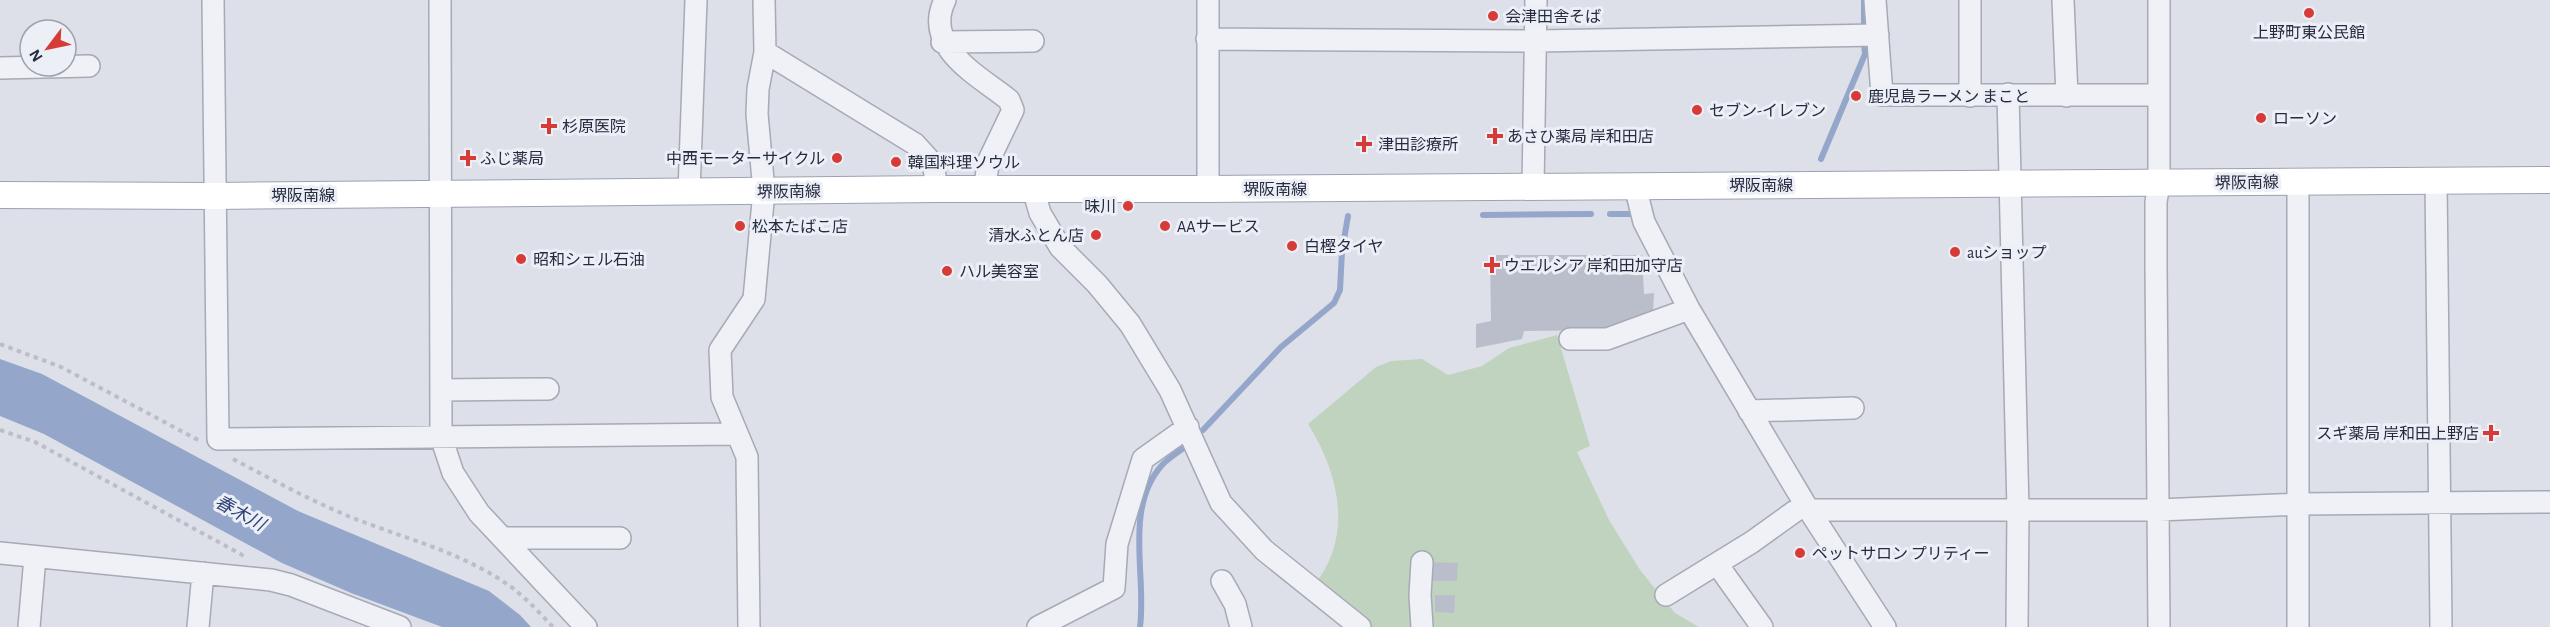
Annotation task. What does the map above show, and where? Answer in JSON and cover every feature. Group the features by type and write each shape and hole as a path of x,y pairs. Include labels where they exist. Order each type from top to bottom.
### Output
{"main road":[{"name":"堺阪南線","path":"0,195 2550,180"}],"street":[{"path":"213,0 218,439 737,434"},
{"path":"440,0 441,437 453,473 479,513 586,627"},
{"path":"689,192 696,0"},
{"path":"749,627 747,457 722,397 720,350 754,299 764,191 757,105 765,52 764,0"},
{"path":"945,0 940,10 939,25 942,42 953,55 1009,100 1013,110 989,160 984,189"},
{"path":"1208,0 1208,189"},
{"path":"1533,187 1536,0"},
{"path":"1875,0 1882,95 2159,95"},
{"path":"1970,0 1970,96"},
{"path":"2063,0 2067,96"},
{"path":"2159,0 2159,183 2156,202 2159,627"},
{"path":"1207,39 1537,41 1878,35"},
{"path":"942,42 1033,41"},
{"path":"765,52 915,144 934,165 936,189"},
{"path":"0,68 89,66"},
{"path":"2008,94 2008,184 2018,510 2017,627"},
{"path":"2298,181 2298,627"},
{"path":"2436,181 2441,627"},
{"path":"1635,186 1644,222 1689,309 1807,507 1885,627"},
{"path":"1033,189 1040,213 1060,247 1097,284 1130,324 1170,390 1221,503 1264,550 1360,627"},
{"path":"1570,339 1606,339 1689,309"},
{"path":"441,390 548,389"},
{"path":"1749,411 1842,403"},
{"path":"1038,627 1114,588 1117,544 1143,459 1188,427"},
{"path":"1666,595 1807,507 2159,510 2297,504 2550,502"},
{"path":"503,538 620,538"},
{"path":"0,553 271,580 291,585 400,627"},
{"path":"29,627 35,557"},
{"path":"1422,562 1420,595 1422,627"},
{"path":"1717,564 1762,627"},
{"path":"198,627 203,573"},
{"path":"1222,581 1235,604 1241,627"}],"path":[{"path":"0,344 61,367 204,444"},
{"path":"0,430 35,442 246,557 271,580"},
{"path":"225,454 297,493 473,564 507,584 553,627"}],"green space":[{"path":"1557,335 1590,446 1577,452 1609,520 1640,570 1675,613 1699,627 1371,627 1314,585 1326,566 1334,546 1338,526 1338,505 1328,463 1308,424 1376,367 1391,361 1422,359 1448,375 1482,366 1509,348"}],"water":[{"name":"春木川","path":"0,359 42,374 298,511 489,591 520,615 531,627 442,627 351,593 282,563 44,434 0,416"}],"building":[{"path":"1490,255 1642,255 1644,294 1654,293 1653,314 1608,330 1524,331 1522,339 1476,348 1476,324 1491,321"},
{"path":"1427,562 1458,563 1457,581 1426,581"},
{"path":"1435,595 1455,595 1454,613 1435,612"}],"waterway":[{"path":"1864,0 1864,30"},
{"path":"1821,159 1865,54 1864,43"},
{"path":"1483,215 1591,214"},
{"path":"1610,214 1633,214"},
{"path":"1203,430 1281,347 1334,303 1340,290 1342,251 1348,216"},
{"path":"1140,627 1139,542 1144,500 1151,481 1163,464 1189,444"}],"place":[{"name":"上野町東公民館","path":"2309,13"},
{"name":"会津田舎そば","path":"1493,16"},
{"name":"鹿児島ラーメン まこと","path":"1856,96"},
{"name":"セブン-イレブン","path":"1697,110"},
{"name":"ローソン","path":"2261,118"},
{"name":"杉原医院","path":"549,126"},
{"name":"あさひ薬局 岸和田店","path":"1495,136"},
{"name":"津田診療所","path":"1364,144"},
{"name":"ふじ薬局","path":"468,158"},
{"name":"中西モーターサイクル","path":"837,158"},
{"name":"韓国料理ソウル","path":"896,162"},
{"name":"味川","path":"1128,206"},
{"name":"松本たばこ店","path":"740,226"},
{"name":"AAサービス","path":"1165,226"},
{"name":"清水ふとん店","path":"1096,235"},
{"name":"白樫タイヤ","path":"1292,246"},
{"name":"auショップ","path":"1955,252"},
{"name":"昭和シェル石油","path":"521,259"},
{"name":"ウエルシア 岸和田加守店","path":"1492,265"},
{"name":"ハル美容室","path":"947,271"},
{"name":"スギ薬局 岸和田上野店","path":"2491,433"},
{"name":"ペットサロン プリティー","path":"1800,553"}]}
